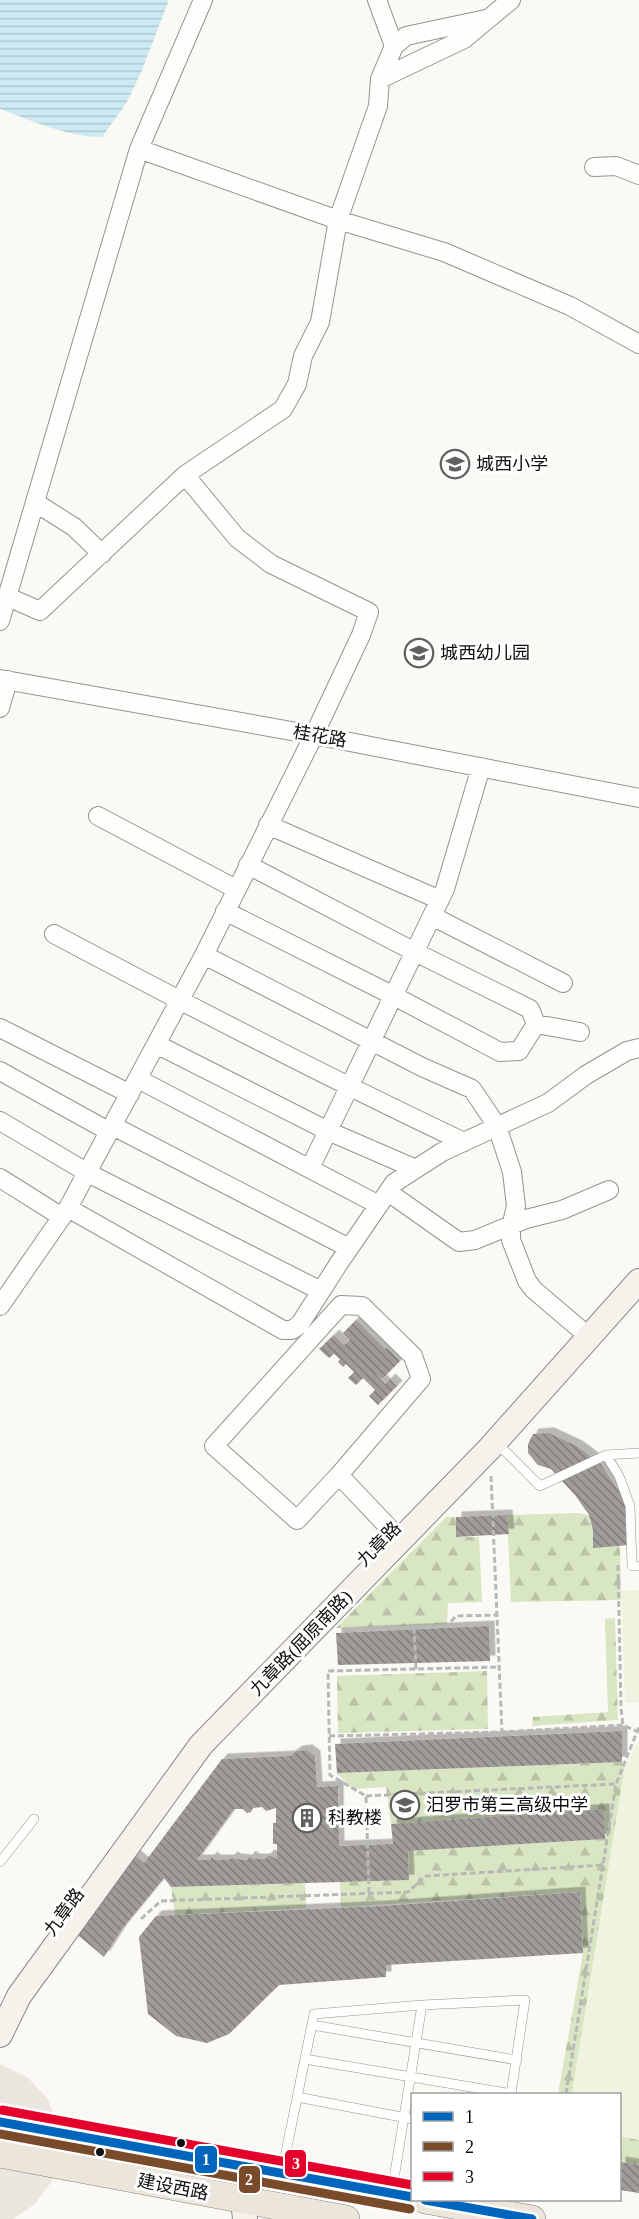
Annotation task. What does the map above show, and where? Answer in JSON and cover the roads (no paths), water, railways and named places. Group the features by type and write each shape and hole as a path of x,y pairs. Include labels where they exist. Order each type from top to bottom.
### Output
{"main road":[{"name":"建设西路","path":"0,2122 402,2195"},
{"name":"建设西路","path":"0,2154 244,2210 346,2219"},
{"path":"445,2201 494,2206 532,2219"}],"street":[{"path":"0,621 139,149 203,0"},
{"path":"377,0 394,46"},
{"path":"380,78 464,39 511,0"},
{"path":"8,597 40,611 185,475 283,409 297,384 303,356 320,322 338,220 378,106 380,78 394,46 406,36 488,19"},
{"path":"139,149 338,220 444,252 570,306 639,344"},
{"path":"594,167 616,166 639,176"},
{"path":"3,1296 65,1212 88,1173 204,955 314,735 361,635 369,612 271,564 237,538 185,475"},
{"path":"36,503 74,526 102,554"},
{"path":"0,708 4,679"},
{"name":"桂花路","path":"4,679 314,735 639,798"},
{"path":"309,1168 445,889 482,767"},
{"path":"98,816 236,889"},
{"path":"268,825 436,908 563,983"},
{"path":"248,865 530,1009 536,1024"},
{"path":"225,912 394,996 500,1052 519,1051 536,1024"},
{"path":"54,934 179,1001 464,1142"},
{"path":"204,955 472,1089 497,1126 512,1172 516,1190 511,1240 519,1262 534,1290 581,1330"},
{"path":"536,1024 580,1032"},
{"path":"0,1029 134,1086 309,1168 383,1198 459,1242 476,1240 526,1220 562,1210 609,1190"},
{"path":"156,1044 328,1131 416,1169"},
{"path":"0,1178 283,1330 292,1330 300,1324 394,1184 442,1152 522,1117 548,1103 627,1051 639,1048"},
{"path":"0,1071 349,1248"},
{"path":"0,1121 88,1173 321,1291"},
{"name":"九章路","path":"0,2002 191,1737 482,1439 639,1266"},
{"name":"九章路(屈原南路)","path":"0,2035 19,1996 201,1746 490,1448 639,1281"},
{"path":"341,1305 362,1306 413,1356 421,1379 339,1475 297,1520 214,1446 341,1305"},
{"path":"339,1475 392,1531"}],"lane":[{"path":"490,1448 504,1450 540,1486 606,1455 639,1453"},
{"path":"606,1455 634,1506 632,1566 639,1566"},
{"path":"0,1862 34,1819"},
{"path":"0,1845 8,1851"},
{"path":"282,2173 314,2014 422,2005 525,2000 512,2093"},
{"path":"402,2195 410,2077 422,2005"},
{"path":"312,2025 517,2060"},
{"path":"305,2059 506,2093"},
{"path":"297,2097 409,2118"}],"water":[{"path":"0,0 169,0 127,102 102,137 63,131 0,109"}],"place":[{"name":"城西小学","path":"455,464"},
{"name":"城西幼儿园","path":"419,653"},
{"name":"汨罗市第三高级中学","path":"405,1805"},
{"name":"科教楼","path":"307,1818"}]}
